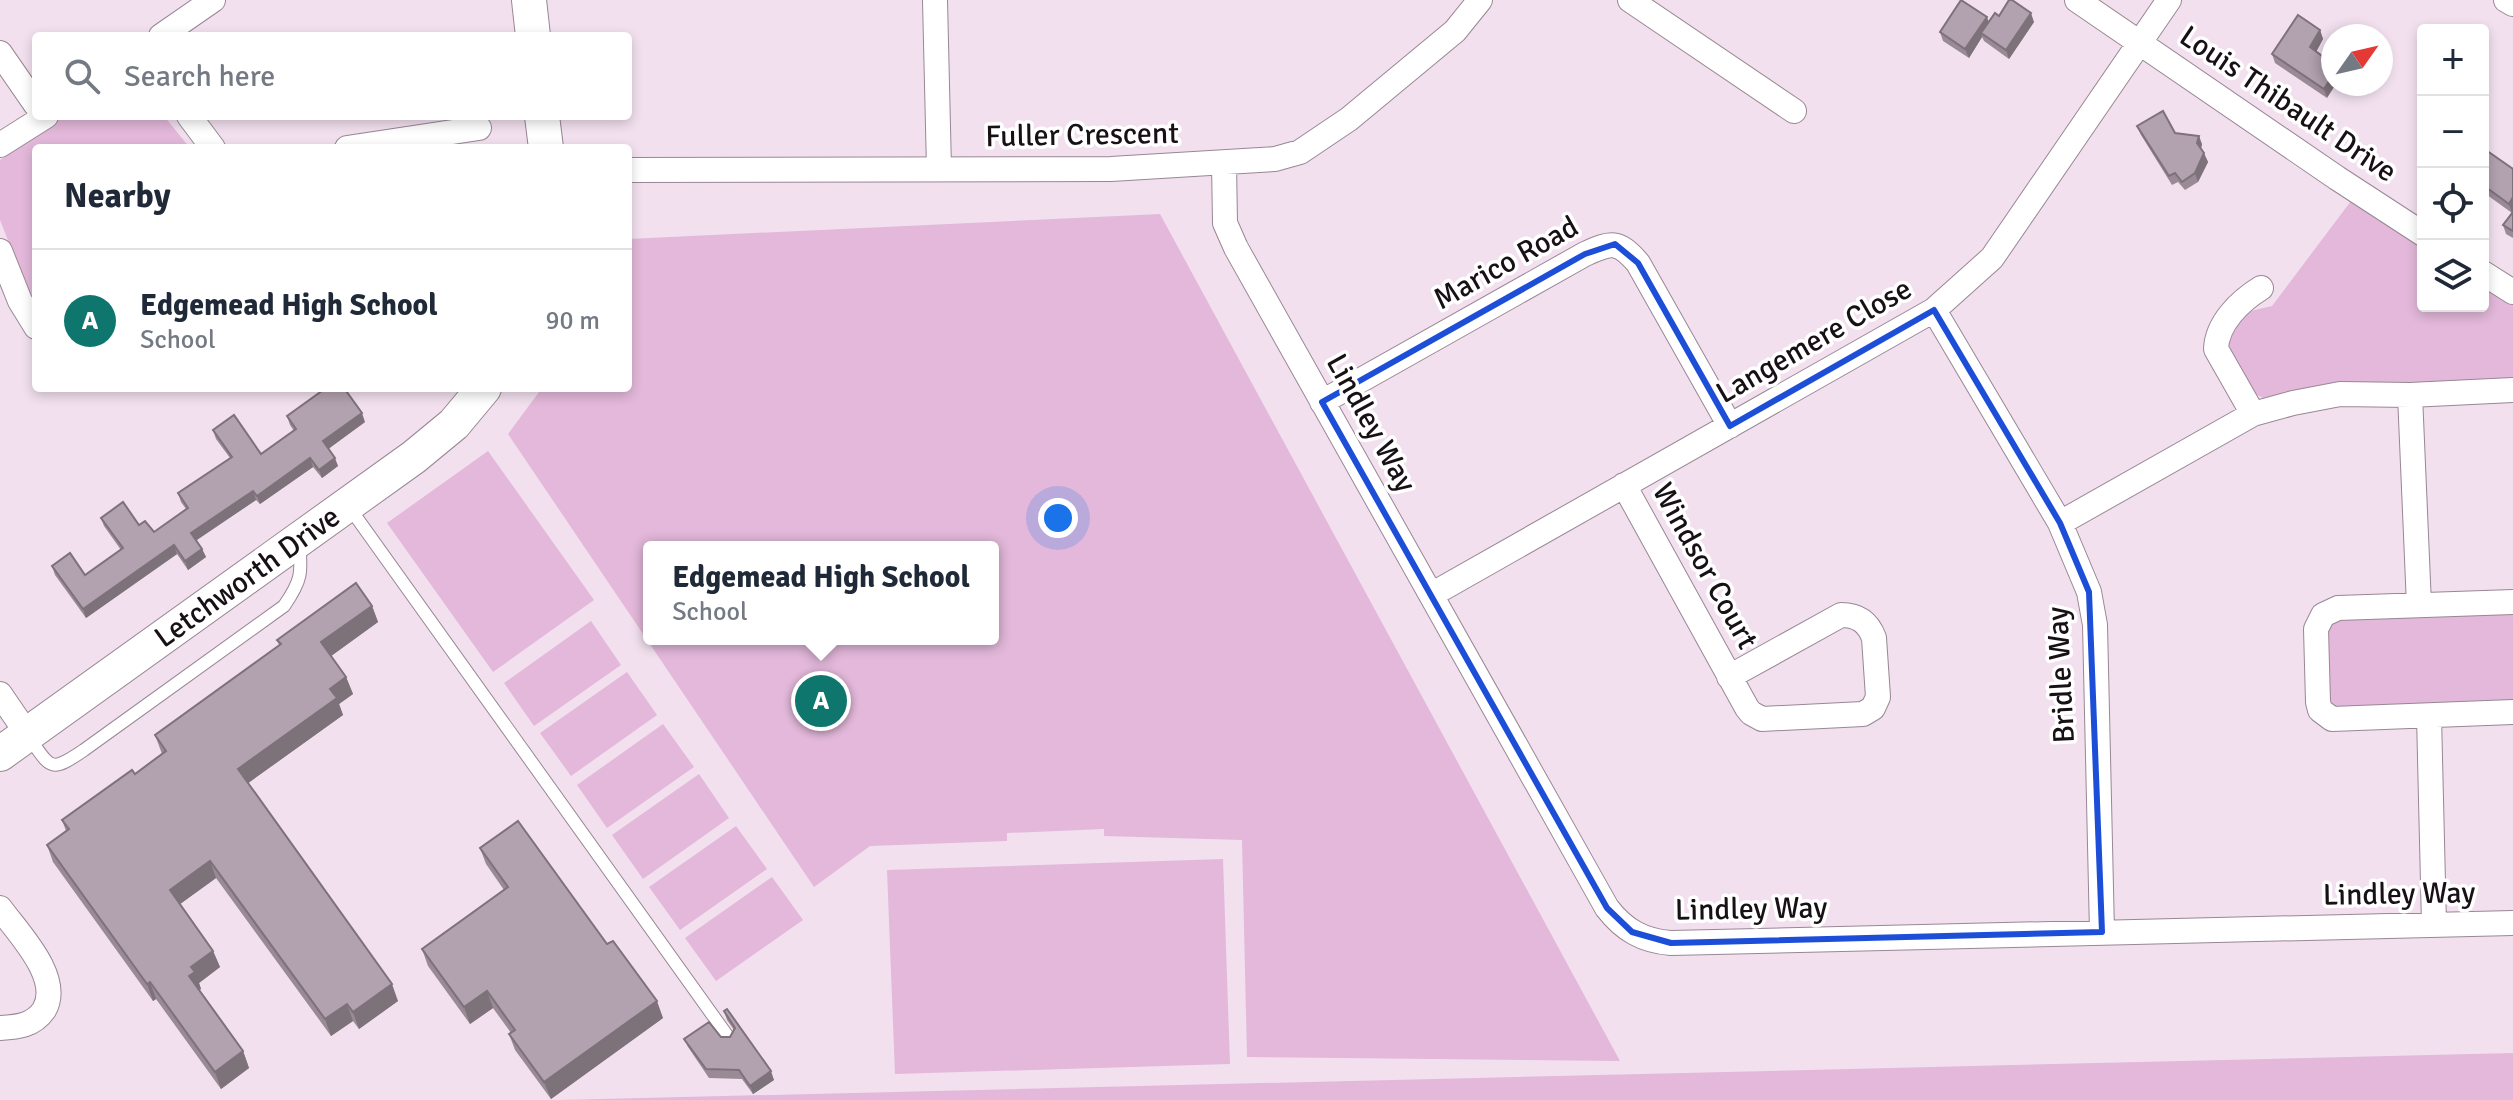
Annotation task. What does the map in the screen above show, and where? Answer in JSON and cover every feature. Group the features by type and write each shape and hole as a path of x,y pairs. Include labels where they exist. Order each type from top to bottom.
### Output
{"street":[{"path":"167,32 213,0"},
{"path":"529,0 533,32"},
{"path":"935,0 939,169"},
{"name":"Fuller Crescent","path":"632,170 1111,169 1275,159 1300,152 1322,139 1455,31 1480,0"},
{"path":"1630,0 1794,111"},
{"name":"Louis Thibault Drive","path":"2077,0 2417,230"},
{"name":"Langemere Close","path":"1431,595 1934,310 1992,258 2169,0"},
{"path":"2506,0 2513,4"},
{"path":"0,53 32,99"},
{"path":"0,145 39,120"},
{"path":"192,120 210,144"},
{"path":"542,120 546,144"},
{"path":"373,144 479,128"},
{"name":"Lindley Way","path":"1224,163 1225,223 1236,248 1607,908 1632,932 1644,938 1671,943 2513,923"},
{"name":"Marico Road","path":"1322,402 1585,254 1615,244 1626,249 1638,263 1730,426"},
{"path":"0,251 20,301 32,320"},
{"path":"2489,277 2513,292"},
{"path":"2253,414 2216,349 2216,340 2233,312 2261,288"},
{"name":"Bridle Way","path":"1934,310 2060,523 2089,592 2095,625 2102,932"},
{"path":"2060,523 2253,414 2340,394 2410,395 2513,390"},
{"name":"Letchworth Drive","path":"0,754 442,435 481,392"},
{"path":"2410,395 2419,605"},
{"name":"Windsor Court","path":"1624,485 1729,677 1751,713 1762,719 1863,714 1873,708 1878,697 1874,638 1866,622 1849,615 1841,615 1729,677"},
{"path":"2513,602 2338,608 2323,615 2316,629 2318,702 2326,716 2338,720 2513,712"},
{"path":"0,694 28,735"},
{"path":"2429,716 2434,925"},
{"path":"0,908 45,971 50,987 47,1004 34,1021 19,1027 0,1028"}],"lane":[{"path":"348,504 729,1038"},
{"path":"28,735 47,762 55,766 63,765 272,615 284,606 298,582 302,570 299,539"}],"highlighted area":[{"path":"1615,244 1638,263 1730,426 1934,310 2060,523 2089,592 2102,932 1671,943 1632,932 1607,908 1322,402 1585,254"}],"shaded area":[{"path":"58,120 167,120 187,144 32,144 32,296 0,220 0,160"},
{"path":"2351,201 2417,243 2417,312 2489,312 2489,289 2513,304 2513,380 2342,384 2265,399 2255,394 2228,347 2228,336 2246,312 2272,306"},
{"path":"1160,214 1620,1061 1247,1057 1242,840 1104,836 1104,829 1007,833 1007,841 870,846 814,887 651,645 999,645 999,541 643,541 643,634 508,434 539,392 632,392 632,239"},
{"path":"488,451 594,600 493,672 387,523"},
{"path":"2513,611 2513,704 2341,708 2331,703 2328,697 2327,626 2337,617"},
{"path":"591,621 621,665 534,726 504,683"},
{"path":"627,672 657,715 571,776 540,733"},
{"path":"663,724 694,767 607,828 577,785"},
{"path":"699,774 729,818 643,879 612,835"},
{"path":"736,826 767,869 680,930 649,887"},
{"path":"1223,859 1230,1064 895,1074 887,870"},
{"path":"772,877 803,920 716,981 685,938"},
{"path":"2513,1053 2513,1100 560,1100"}],"building":[{"path":"1961,0 1987,17 1965,49 1940,32"},
{"path":"2009,0 2031,13 2006,50 1981,33 1995,13 1999,16"},
{"path":"2298,15 2320,30 2310,47 2321,55 2321,87 2272,54"},
{"path":"2163,111 2175,133 2199,136 2197,143 2204,153 2195,173 2182,182 2175,173 2169,176 2137,126"},
{"path":"2489,152 2513,169 2513,197 2509,204 2489,189"},
{"path":"2513,212 2513,231 2503,225"},
{"path":"320,392 347,392 362,413 323,441 335,458 319,470 310,458 257,496 253,491 191,533 202,549 185,561 174,545 83,609 52,566 70,553 85,575 123,548 101,518 123,502 139,525 145,521 154,532 188,508 178,493 232,457 213,430 234,415 261,454 296,429 287,416"},
{"path":"356,583 372,606 321,642 346,677 330,689 337,698 238,769 392,984 353,1012 347,1004 325,1019 210,861 170,890 213,951 191,967 195,972 189,976 243,1051 215,1072 47,845 69,829 62,820 132,770 135,774 166,751 155,735 281,644 277,640"},
{"path":"518,821 607,944 613,941 657,1001 544,1082 509,1034 515,1030 487,991 464,1007 422,949 508,887 480,848"},
{"path":"727,1009 771,1071 750,1086 739,1070 706,1069 684,1039 709,1022 721,1037 730,1037 735,1028 724,1011"}],"place":[{"name":"Edgemead High School","path":"821,701"}]}
